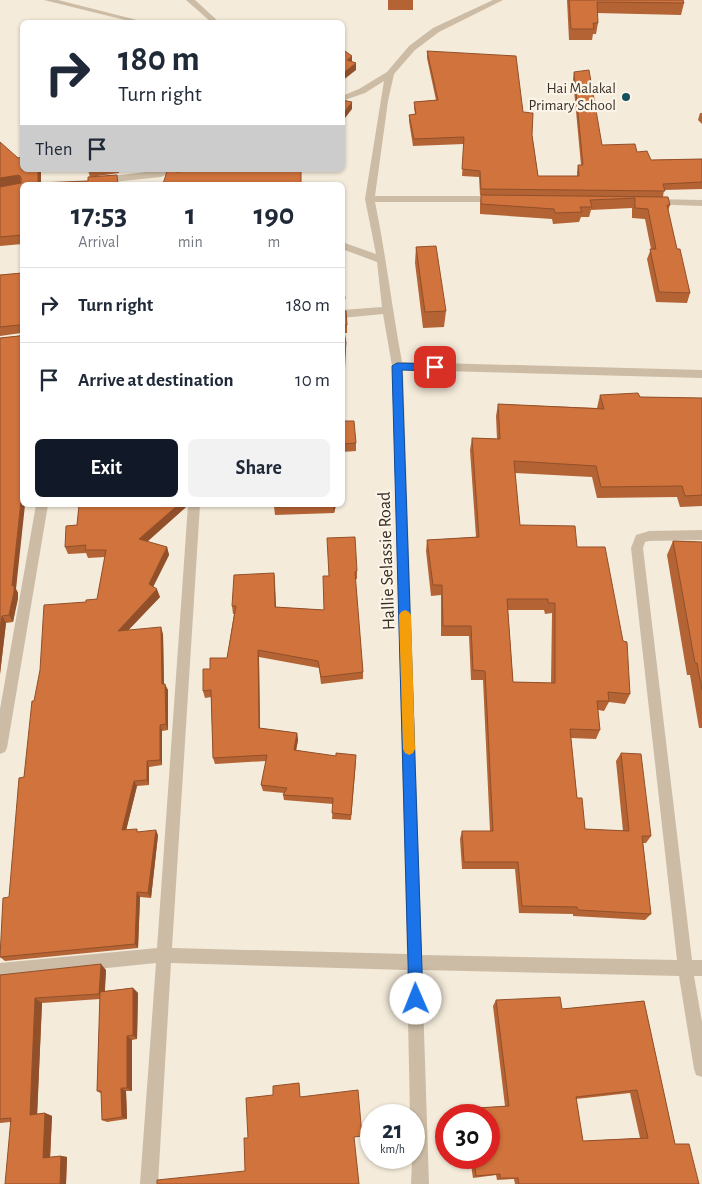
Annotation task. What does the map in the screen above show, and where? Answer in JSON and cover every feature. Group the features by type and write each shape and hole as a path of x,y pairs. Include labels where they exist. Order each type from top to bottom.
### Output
{"street":[{"path":"48,0 133,20"},
{"path":"190,0 213,20"},
{"name":"Hallie Selassie Road","path":"420,1184 397,366 387,310 382,260 370,199 384,101 390,74 412,48 436,30 500,0"},
{"path":"345,98 362,91 390,74"},
{"path":"97,181 166,172"},
{"path":"370,199 506,200"},
{"path":"645,202 702,203"},
{"path":"345,246 382,260"},
{"path":"345,314 387,310"},
{"path":"397,366 702,374"},
{"path":"0,748 42,507"},
{"path":"149,1184 194,507"},
{"path":"702,535 650,536 640,539 637,548 685,967 702,1069"},
{"path":"0,971 164,955 613,968 702,968"}],"building":[{"path":"569,0 683,0 684,3 597,2 598,23 593,23 594,29 571,29"},
{"path":"345,51 352,56 347,60 356,63 345,72"},
{"path":"427,51 516,56 523,112 533,113 532,135 538,176 579,176 578,165 583,165 574,72 589,70 602,145 635,144 637,152 647,151 651,160 702,159 702,182 663,184 665,191 481,189 480,171 462,169 464,137 414,139 409,115 416,114 414,102 438,100"},
{"path":"345,101 352,102 345,111"},
{"path":"0,142 18,158 20,158 20,172 38,172 38,182 21,182 19,175 0,178"},
{"path":"167,172 301,172 301,182 164,181"},
{"path":"117,175 118,182 63,182 88,181 88,177"},
{"path":"20,183 20,235 0,237 0,187"},
{"path":"481,195 668,197 670,205 667,205 677,249 680,249 690,293 659,292 650,249 656,249 648,209 635,208 635,198 590,200 592,207 580,207 582,212 555,213 554,209 481,204"},
{"path":"436,246 446,311 425,312 416,247"},
{"path":"20,273 20,326 0,327 0,275"},
{"path":"345,311 346,311 347,325 345,325"},
{"path":"19,336 20,507 12,586 14,585 14,592 9,615 2,616 0,630 0,338"},
{"path":"638,393 640,397 702,398 702,495 685,496 682,486 601,487 596,466 514,461 520,525 575,526 577,547 605,547 623,641 627,642 630,694 608,692 609,701 597,701 600,730 570,729 577,798 582,798 585,829 629,831 621,753 641,754 651,836 642,836 651,914 578,910 577,907 522,906 518,862 464,862 462,831 493,831 485,671 473,670 471,626 443,626 442,585 433,585 427,540 479,537 472,438 500,439 498,404 604,409 600,395","holes":["507,599 548,599 548,603 555,603 555,683 513,682"]},
{"path":"345,421 354,421 356,443 345,444"},
{"path":"79,507 176,507 139,539 167,547 149,584 157,589 118,631 161,627 162,684 165,684 166,724 160,725 160,760 147,761 147,780 134,781 122,830 137,829 137,832 156,830 148,893 137,892 135,944 0,957 3,898 9,897 19,778 24,777 32,701 34,701 40,670 44,605 86,602 86,600 97,599 106,550 85,550 86,545 65,547 66,526 77,525"},
{"path":"355,537 357,571 355,572 363,672 321,677 318,661 258,650 259,728 297,733 294,750 336,756 336,753 356,755 351,815 332,813 333,798 283,795 287,788 261,785 267,755 213,758 211,690 203,691 203,669 210,669 210,658 227,658 236,606 232,606 234,575 274,573 275,607 324,610 323,576 329,576 327,538"},
{"path":"673,541 702,542 702,690 697,663 695,663"},
{"path":"101,964 99,994 35,998 30,1115 45,1113 43,1158 61,1156 60,1184 5,1184 11,1118 0,1119 0,975"},
{"path":"133,988 133,1035 127,1036 127,1088 121,1088 122,1117 102,1120 101,1091 97,1091 100,992"},
{"path":"560,997 562,1009 644,1001 675,1144 689,1144 699,1184 519,1184 518,1178 500,1178 500,1174 476,1176 475,1169 500,1169 500,1107 509,1106 496,1000","holes":["637,1090 648,1138 583,1141 576,1097"]},
{"path":"299,1083 300,1097 358,1090 360,1136 354,1137 359,1184 157,1184 157,1180 245,1171 244,1138 248,1138 246,1098 273,1095 273,1086"}],"slow traffic":[{"path":"405,615 409,749"}],"place":[{"name":"Hai Malakal Primary School","path":"626,97"}],"route":[{"path":"416,999 397,366 435,367"}]}
